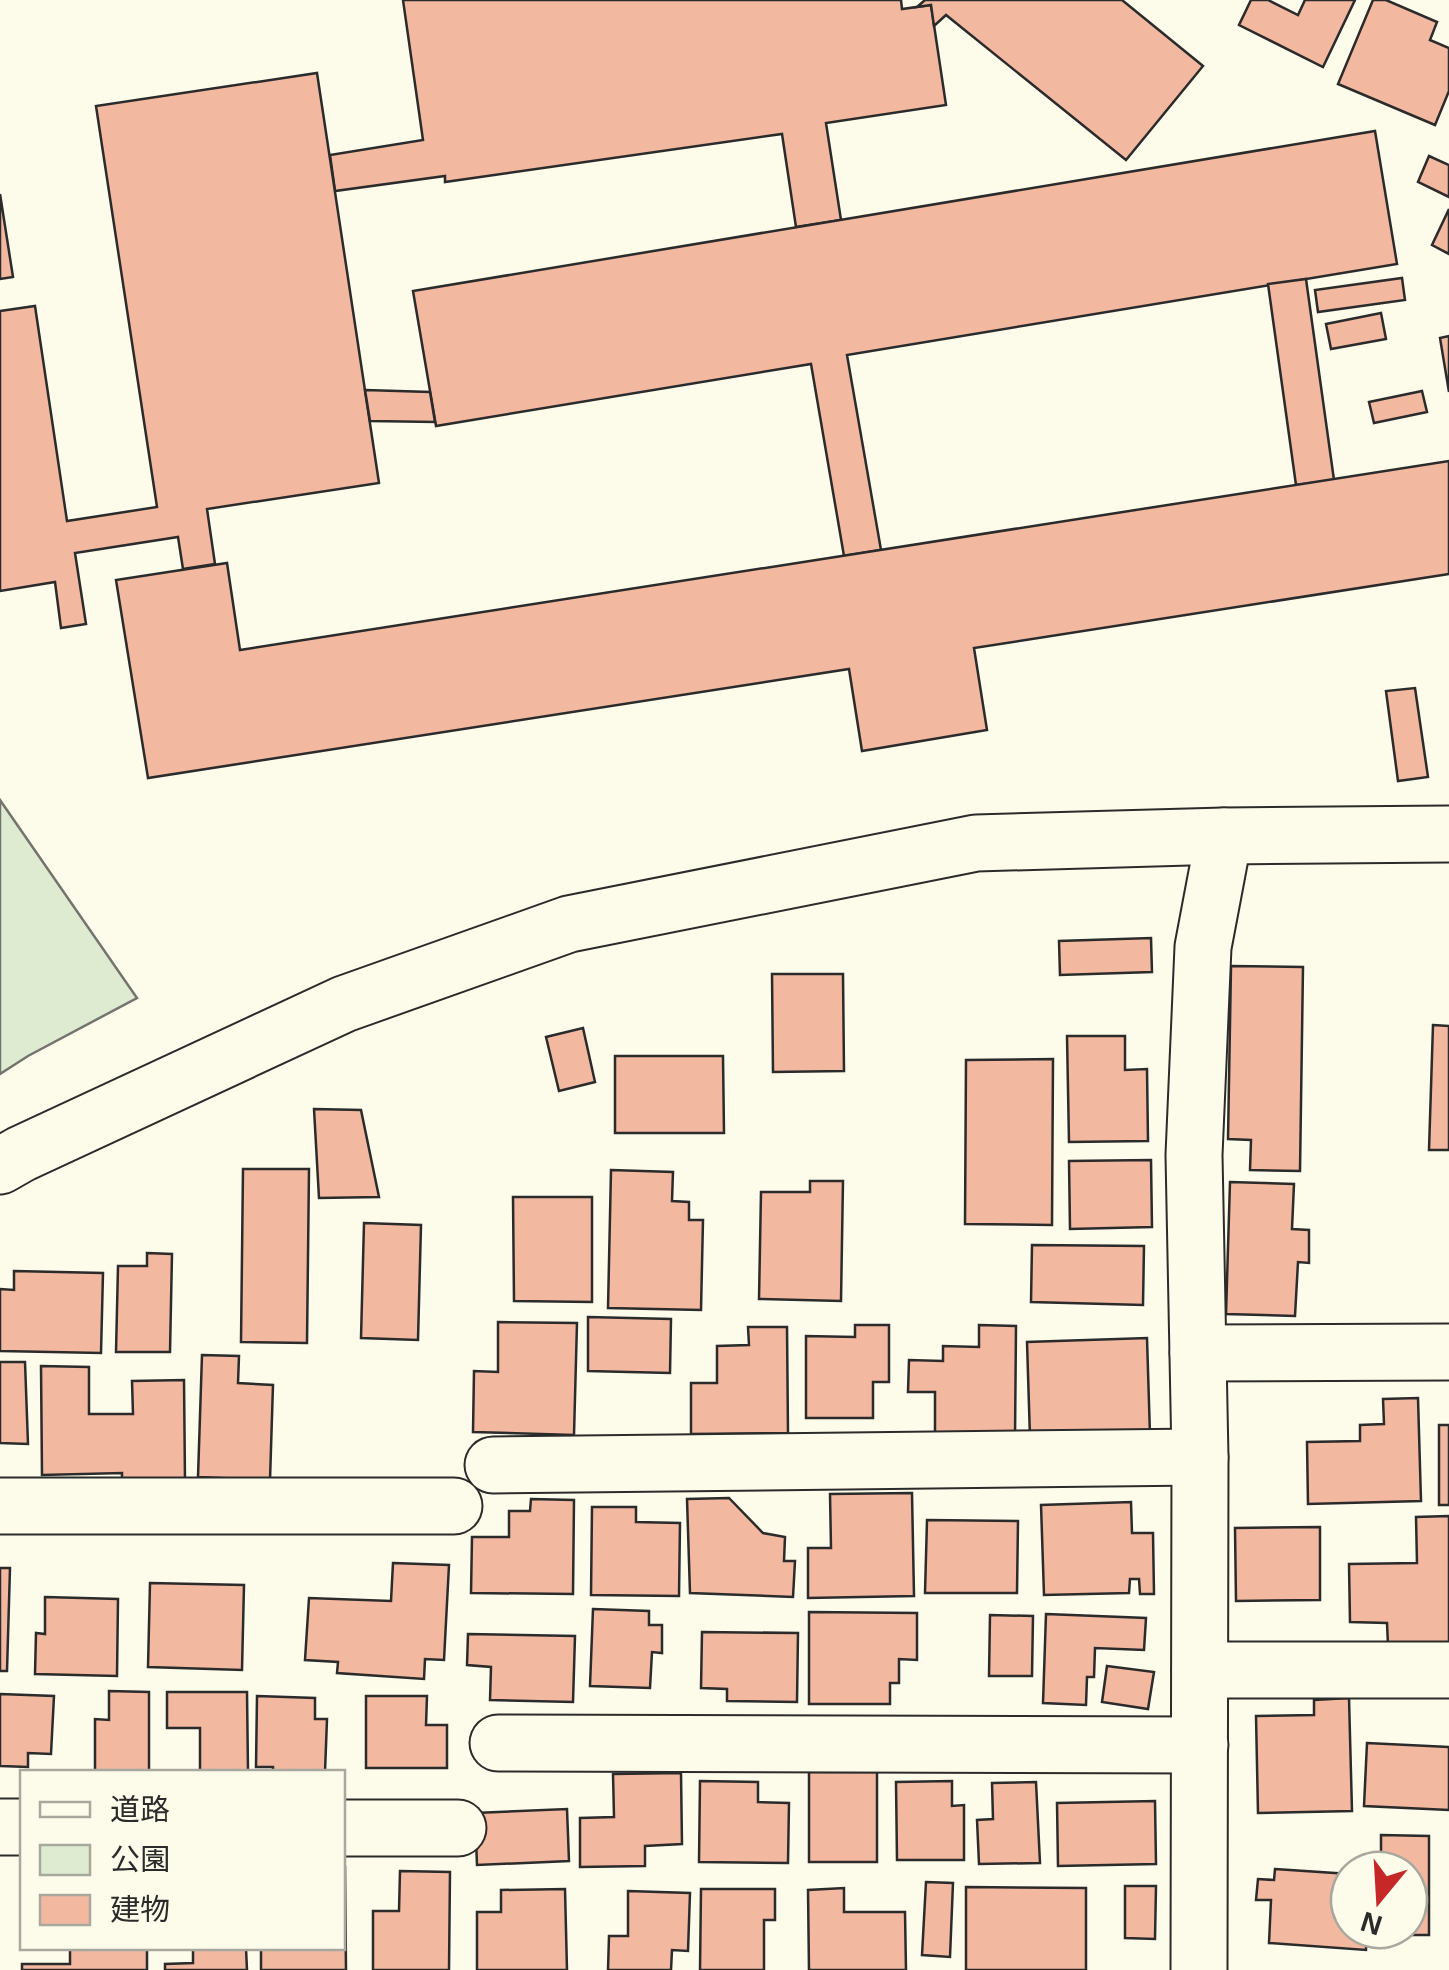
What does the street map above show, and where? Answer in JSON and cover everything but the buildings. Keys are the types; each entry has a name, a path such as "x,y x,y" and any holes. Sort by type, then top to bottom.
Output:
{"street":[{"path":"0,1166 344,1004 569,924 976,843 1449,834"},
{"path":"1199,1970 1200,1457 1194,1156 1202,948 1224,836"},
{"path":"1198,1354 1449,1352"},
{"path":"493,1465 1200,1457"},
{"path":"0,1506 454,1506"},
{"path":"1200,1670 1449,1670"},
{"path":"498,1743 1200,1745"},
{"path":"345,1828 458,1828"}],"green space":[{"path":"0,800 137,998 0,1074"}]}
